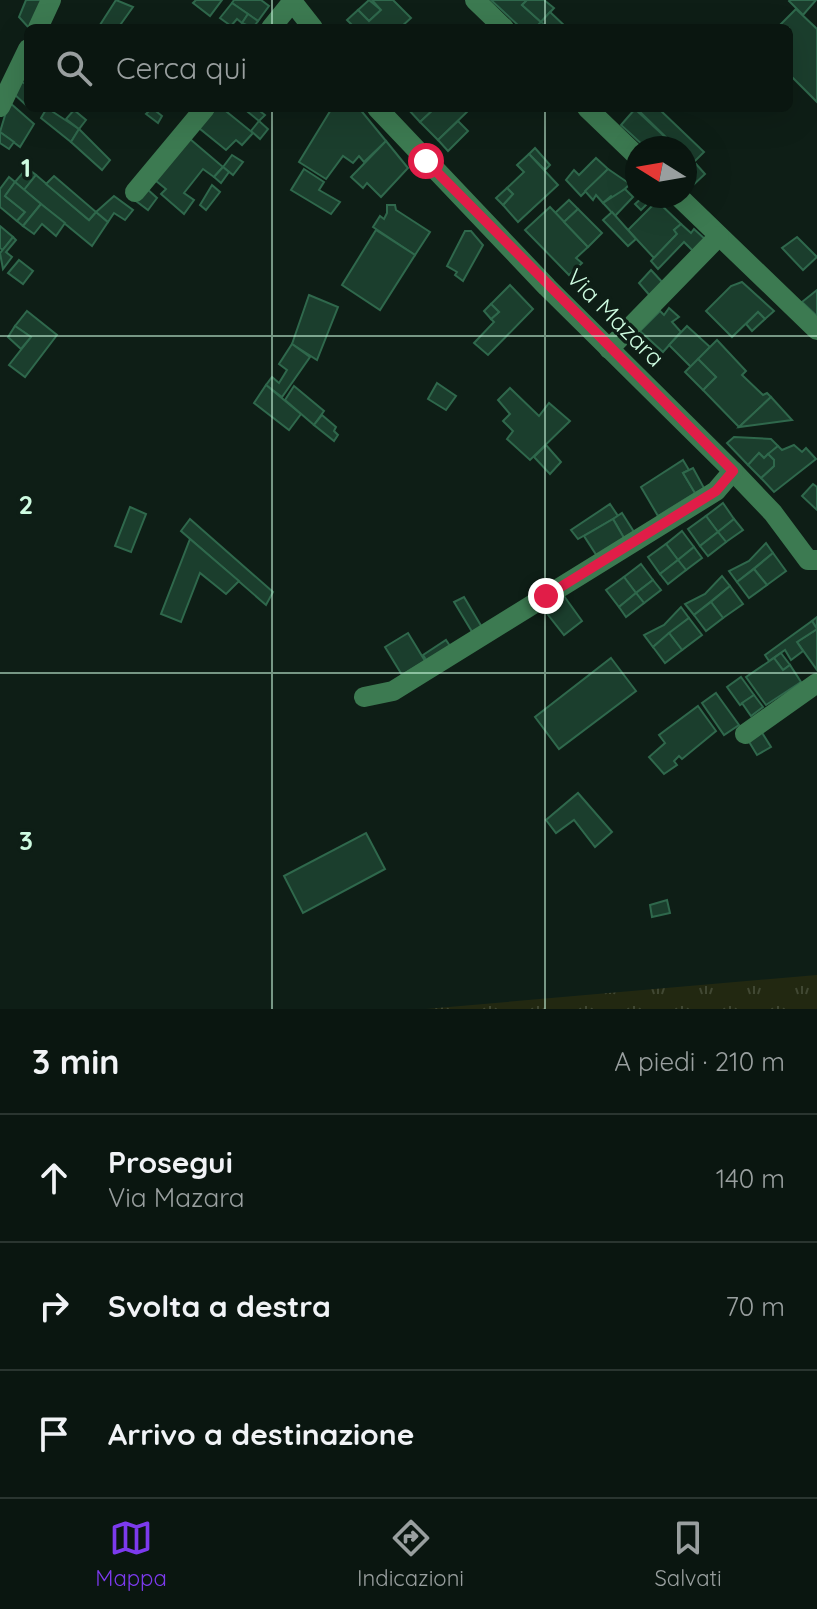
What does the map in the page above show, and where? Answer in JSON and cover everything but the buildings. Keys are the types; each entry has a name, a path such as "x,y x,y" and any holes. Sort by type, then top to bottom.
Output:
{"street":[{"path":"40,24 51,0"},
{"path":"475,0 500,24"},
{"path":"274,24 292,1 310,24"},
{"path":"3,94 24,56"},
{"path":"135,192 202,112"},
{"name":"Via Mazara","path":"381,112 609,349 733,471 773,513 814,564"},
{"path":"591,112 625,144"},
{"path":"690,208 817,330"},
{"path":"609,349 719,236"},
{"path":"364,697 393,691 716,491 733,471"},
{"path":"745,734 817,683"}],"green space":[{"path":"817,975 817,1009 426,1009"}],"route":[{"path":"426,161 547,287 733,471 716,491 546,596"}]}
